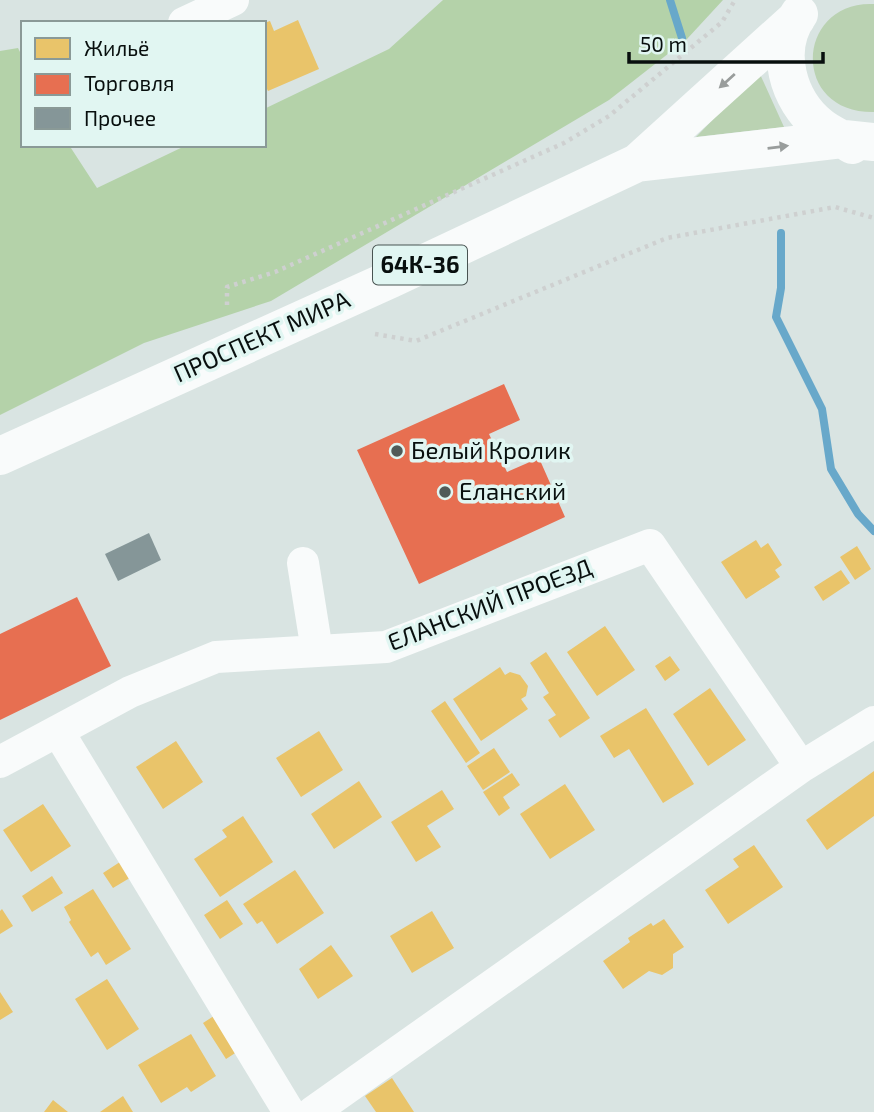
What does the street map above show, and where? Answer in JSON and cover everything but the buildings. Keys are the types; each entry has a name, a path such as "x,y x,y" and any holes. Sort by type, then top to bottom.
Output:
{"main road":[{"name":"64К-36","path":"800,6 786,54 792,90 804,112 822,128 864,147"},
{"name":"ПРОСПЕКТ МИРА","path":"0,456 391,279 637,163 800,6"},
{"name":"ПРОСПЕКТ МИРА","path":"637,163 864,147"}],"street":[{"path":"188,21 233,0"},
{"name":"ЕЛАНСКИЙ ПРОЕЗД","path":"0,762 59,733 130,692 216,657 386,647 650,545 801,766"},
{"path":"303,564 317,651"},
{"path":"313,1112 801,766 874,722"},
{"path":"59,733 289,1112"}],"path":[{"path":"227,305 227,287 275,272 564,143 598,123 722,22 735,0"},
{"path":"375,334 416,341 667,238 835,207 874,218"}],"green space":[{"path":"443,0 723,0 687,39 609,100 271,301 144,343 0,415 0,51 18,48 21,54 21,147 70,147 97,188 183,147 266,147 266,108 389,49"},
{"path":"874,4 874,112 846,107 827,95 816,77 813,57 817,37 829,19 848,8"},
{"path":"759,72 784,127 696,137"}],"waterway":[{"path":"670,0 682,38"},
{"path":"781,233 781,288 776,317 822,409 831,469 858,514 874,531"}],"place":[{"name":"Белый Кролик","path":"397,451"},
{"name":"Еланский","path":"445,492"}]}
